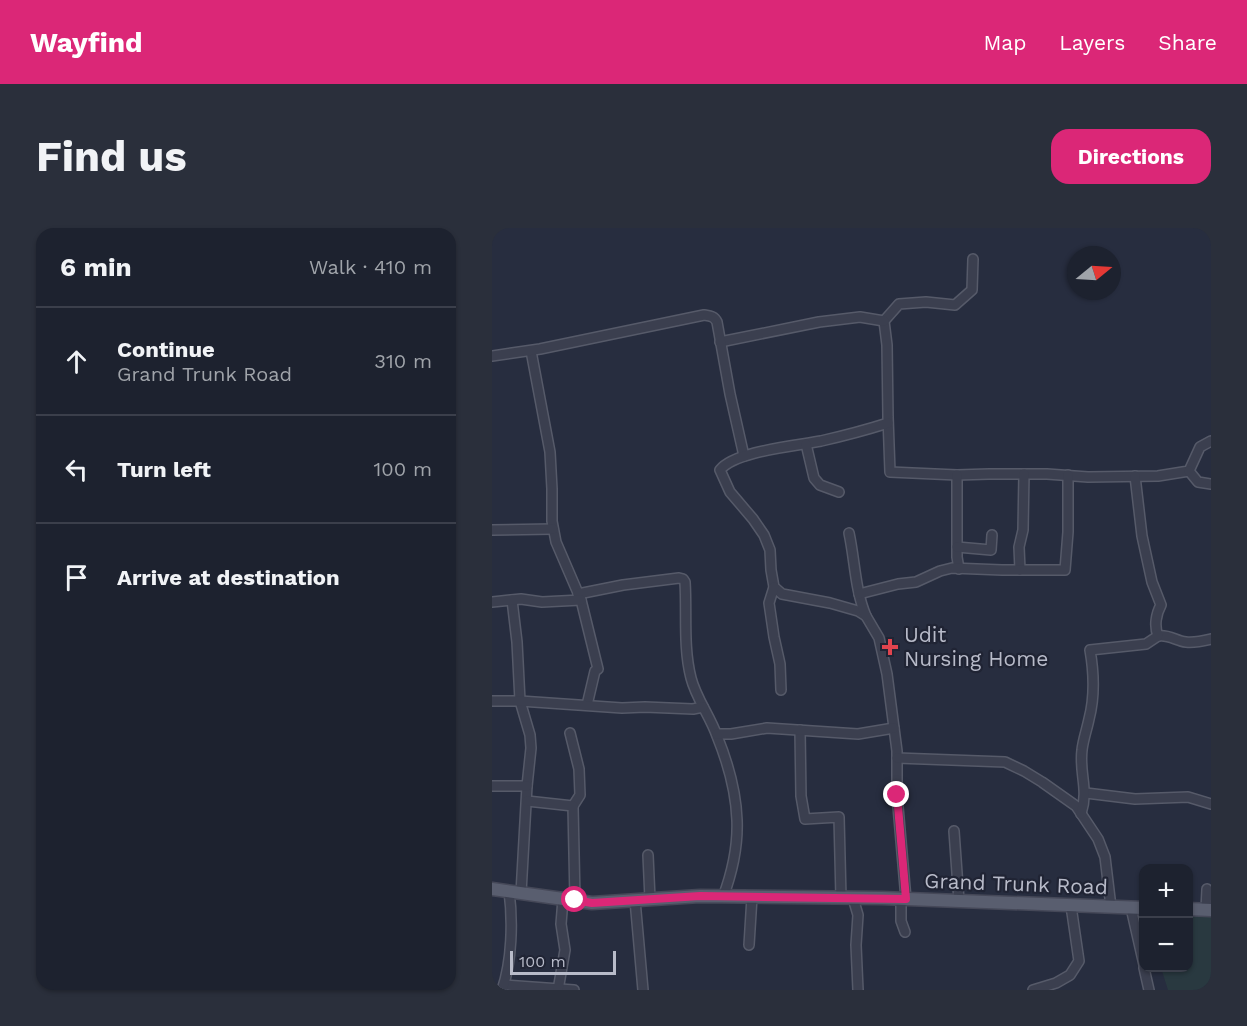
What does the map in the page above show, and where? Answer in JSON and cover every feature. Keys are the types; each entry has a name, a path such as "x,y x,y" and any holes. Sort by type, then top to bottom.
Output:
{"main road":[{"name":"Grand Trunk Road","path":"492,889 592,903 700,896 903,899 1137,908"},
{"path":"1193,909 1209,909"}],"street":[{"path":"973,259 972,290 955,305 926,302 899,304 884,321 887,345 890,472 1088,477 1158,476 1189,471"},
{"path":"492,356 531,351 704,315 710,316 717,322 744,456"},
{"path":"720,342 819,322 860,317 884,321"},
{"path":"531,351 550,452 553,529 556,542 580,597 598,669 595,671 587,705"},
{"path":"781,690 780,664 769,603 774,587 770,550 764,535 753,519 730,492 720,470 744,456 859,432 888,423"},
{"path":"1189,471 1200,447 1211,441"},
{"path":"806,444 814,478 820,485 839,492"},
{"path":"1189,471 1198,482 1211,484"},
{"path":"1020,570 1019,547 1023,523 1024,474"},
{"path":"957,475 959,568"},
{"path":"859,594 916,582 952,568 1065,570 1068,475"},
{"path":"1135,476 1142,536 1152,582 1161,605 1156,614 1158,636"},
{"path":"492,530 553,529"},
{"path":"849,533 859,594 866,616 879,638 887,674 897,758 903,899 901,921 905,932"},
{"path":"957,547 991,550 992,535"},
{"path":"492,602 521,599 542,602 580,597 623,585 683,579 685,582 686,642 691,678 717,734 731,777 737,820 734,856 723,897"},
{"path":"774,587 782,594 830,603 858,611 866,616"},
{"path":"512,600 520,701 530,735 531,748 527,801 503,987 574,990"},
{"path":"1081,814 1086,793 1082,770 1082,749 1093,692 1094,670 1090,650 1146,644 1158,636 1165,635 1184,642 1211,639"},
{"path":"492,701 622,708 693,709 703,707"},
{"path":"717,734 767,728 858,734 894,728"},
{"path":"800,730 801,796 805,819 839,818 847,898 858,915 856,945 858,990"},
{"path":"558,989 565,950 561,924 569,899 573,806 580,795 579,769 570,733"},
{"path":"897,758 1005,762 1042,782 1076,806 1098,839 1105,857 1111,907"},
{"path":"492,786 527,786"},
{"path":"1086,793 1135,799 1188,796 1211,804"},
{"path":"527,801 573,806"},
{"path":"954,831 958,901"},
{"path":"648,855 650,899"},
{"path":"1207,889 1209,909"},
{"path":"748,945 752,897"},
{"path":"635,900 643,990"},
{"path":"1033,990 1056,987 1070,975 1079,961 1071,906"},
{"path":"1137,908 1139,925"},
{"path":"1145,972 1149,990"}],"shaded area":[{"path":"1193,914 1211,914 1211,990 1168,990 1162,972 1193,972"}],"place":[{"name":"Udit Nursing Home","path":"890,647"}],"route":[{"path":"575,900 592,903 700,896 906,899 897,795"}]}
